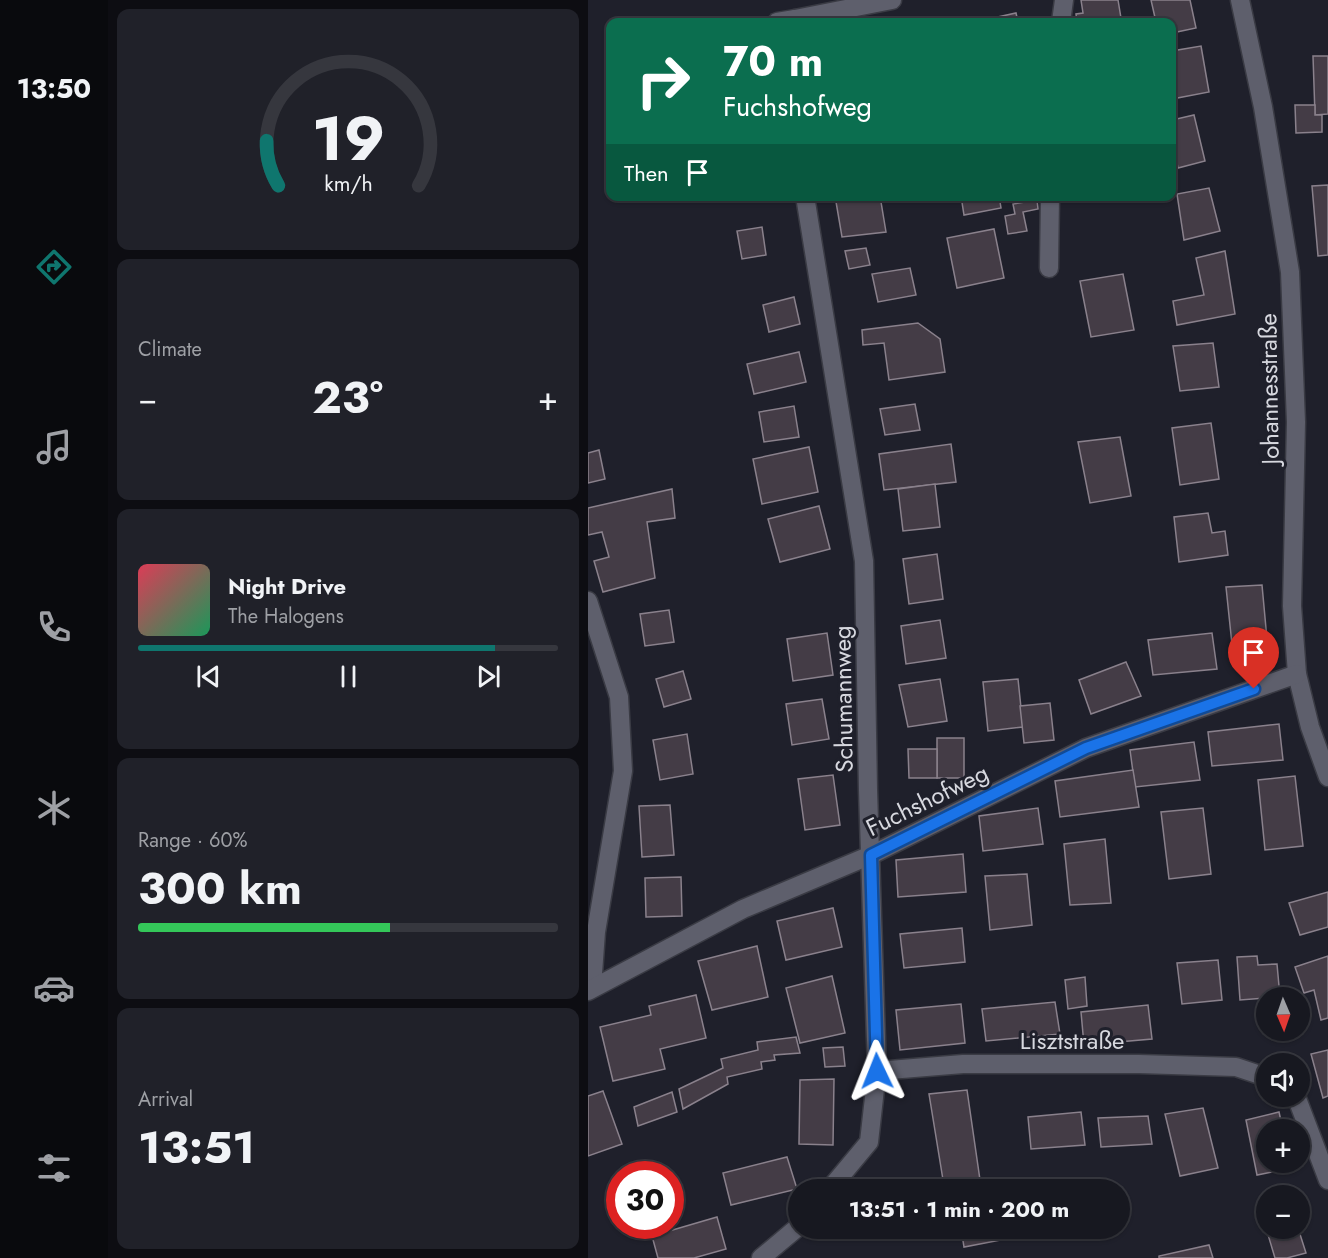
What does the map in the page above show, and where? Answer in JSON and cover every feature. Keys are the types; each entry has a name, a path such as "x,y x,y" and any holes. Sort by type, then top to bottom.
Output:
{"street":[{"path":"804,18 892,0"},
{"path":"1062,18 1064,0"},
{"name":"Johannesstraße","path":"1240,0 1263,107 1290,272 1296,422 1292,606 1296,674 1310,727 1328,777"},
{"name":"Schumannweg","path":"806,201 864,561 877,1071 869,1142 838,1179"},
{"path":"1049,268 1050,201"},
{"path":"588,601 619,697 623,771 596,932 590,989"},
{"name":"Fuchshofweg","path":"590,989 743,909 871,855 1086,748 1296,674"},
{"name":"Lisztstraße","path":"877,1071 963,1064 1139,1064 1236,1067 1256,1074"},
{"path":"1300,1107 1328,1180"},
{"path":"761,1258 788,1235"}],"building":[{"path":"1081,0 1118,0 1121,18 1076,18 1076,14 1083,13"},
{"path":"1151,0 1190,0 1196,28 1176,32 1176,18 1155,18"},
{"path":"1016,13 1017,18 993,18"},
{"path":"1201,46 1209,92 1176,98 1176,50"},
{"path":"1313,56 1328,56 1328,114 1315,115"},
{"path":"1295,105 1315,105 1315,115 1322,115 1322,132 1296,133"},
{"path":"1194,115 1205,161 1178,168 1176,119"},
{"path":"1328,185 1328,255 1318,256 1312,186"},
{"path":"1209,188 1220,231 1184,240 1177,194"},
{"path":"836,201 881,201 886,232 842,237"},
{"path":"962,201 1000,201 1001,208 964,215"},
{"path":"1037,201 1038,209 1023,212 1027,231 1008,234 1005,216 1015,214 1013,204"},
{"path":"762,227 766,255 742,259 737,231"},
{"path":"994,229 1004,278 957,288 947,238"},
{"path":"866,248 870,265 849,269 845,251"},
{"path":"1225,251 1235,314 1177,325 1173,301 1204,295 1196,258"},
{"path":"910,268 916,295 878,302 872,274"},
{"path":"1123,274 1134,330 1091,337 1080,281"},
{"path":"794,297 800,324 769,332 763,305"},
{"path":"918,323 940,339 945,372 889,380 884,343 863,345 862,330"},
{"path":"1213,343 1219,387 1180,391 1173,346"},
{"path":"799,352 806,382 754,394 747,364"},
{"path":"915,404 920,430 885,435 880,409"},
{"path":"794,406 799,437 764,442 759,412"},
{"path":"1211,423 1219,479 1180,485 1172,428"},
{"path":"1120,437 1131,496 1090,503 1078,442"},
{"path":"951,444 956,482 884,490 879,454"},
{"path":"809,447 818,492 762,504 753,459"},
{"path":"599,450 605,479 588,483 588,453"},
{"path":"935,484 940,527 903,531 898,489"},
{"path":"672,489 675,518 647,522 655,578 603,592 594,561 609,557 602,532 588,535 588,508"},
{"path":"819,506 830,549 780,562 768,519"},
{"path":"1208,513 1212,533 1225,531 1228,555 1179,562 1174,517"},
{"path":"937,554 943,599 909,604 903,559"},
{"path":"1262,585 1268,650 1233,654 1226,587"},
{"path":"669,610 674,642 645,646 640,614"},
{"path":"940,620 946,658 906,664 901,626"},
{"path":"827,633 833,675 793,681 787,639"},
{"path":"1212,633 1217,669 1153,675 1148,640"},
{"path":"1126,662 1141,696 1091,714 1079,680"},
{"path":"683,671 691,699 664,707 656,679"},
{"path":"940,679 947,721 908,727 899,685"},
{"path":"1018,679 1023,727 988,731 983,682"},
{"path":"822,699 829,739 792,745 786,704"},
{"path":"1050,703 1054,740 1024,743 1020,706"},
{"path":"1279,724 1283,760 1212,766 1208,732"},
{"path":"687,734 693,774 660,780 653,740"},
{"path":"937,738 964,738 964,778 937,778"},
{"path":"1194,742 1200,780 1135,787 1130,750"},
{"path":"908,749 937,749 937,778 909,778"},
{"path":"1133,770 1139,807 1060,817 1055,781"},
{"path":"833,775 840,825 805,830 798,779"},
{"path":"1295,776 1303,846 1265,850 1258,780"},
{"path":"670,805 674,855 642,857 639,806"},
{"path":"1038,808 1043,844 983,851 979,816"},
{"path":"1203,808 1211,874 1169,879 1161,812"},
{"path":"1105,839 1111,903 1070,905 1064,844"},
{"path":"963,854 966,892 898,897 896,860"},
{"path":"1027,874 1032,925 990,930 985,876"},
{"path":"681,877 682,916 646,917 645,878"},
{"path":"1328,892 1328,927 1300,935 1289,903"},
{"path":"833,908 842,947 786,960 777,921"},
{"path":"962,928 965,962 904,968 900,934"},
{"path":"757,946 768,997 712,1010 698,961"},
{"path":"1257,956 1258,965 1277,964 1279,987 1256,987 1256,999 1240,1000 1237,957"},
{"path":"1328,956 1328,1018 1321,1020 1314,990 1310,991 1310,987 1302,987 1295,967"},
{"path":"1218,960 1222,1000 1182,1004 1177,963"},
{"path":"832,976 845,1033 800,1043 786,988"},
{"path":"1085,977 1087,1006 1068,1009 1065,980"},
{"path":"696,995 706,1038 660,1049 665,1069 613,1081 600,1027 651,1015 649,1006"},
{"path":"1055,1002 1060,1034 986,1041 982,1009"},
{"path":"961,1004 965,1043 900,1050 896,1010"},
{"path":"1148,1005 1152,1039 1084,1045 1081,1012"},
{"path":"796,1037 800,1053 774,1055 775,1060 761,1062 762,1069 727,1077 728,1084 683,1109 679,1089 723,1068 721,1059 758,1050 757,1042"},
{"path":"843,1047 845,1066 825,1067 823,1048"},
{"path":"1328,1050 1328,1096 1323,1098 1311,1054"},
{"path":"834,1079 833,1145 799,1144 800,1080"},
{"path":"967,1090 980,1179 943,1179 929,1094"},
{"path":"603,1091 622,1144 588,1156 588,1096"},
{"path":"672,1092 677,1112 638,1126 634,1107"},
{"path":"1203,1108 1218,1168 1180,1176 1165,1114"},
{"path":"1081,1112 1085,1145 1031,1149 1028,1117"},
{"path":"1279,1112 1281,1119 1256,1119 1256,1170 1246,1120"},
{"path":"1148,1116 1152,1144 1101,1147 1098,1118"},
{"path":"787,1157 794,1179 788,1179 788,1191 731,1205 723,1173"},
{"path":"717,1217 726,1249 694,1258 658,1258 653,1239 684,1239 684,1227"},
{"path":"963,1239 1001,1239 1001,1240 964,1247"},
{"path":"1269,1239 1302,1239 1306,1253 1287,1258 1275,1258"},
{"path":"1209,1245 1213,1258 1159,1258 1159,1256"}],"route":[{"path":"877,1071 871,855 1086,748 1254,689"}]}
